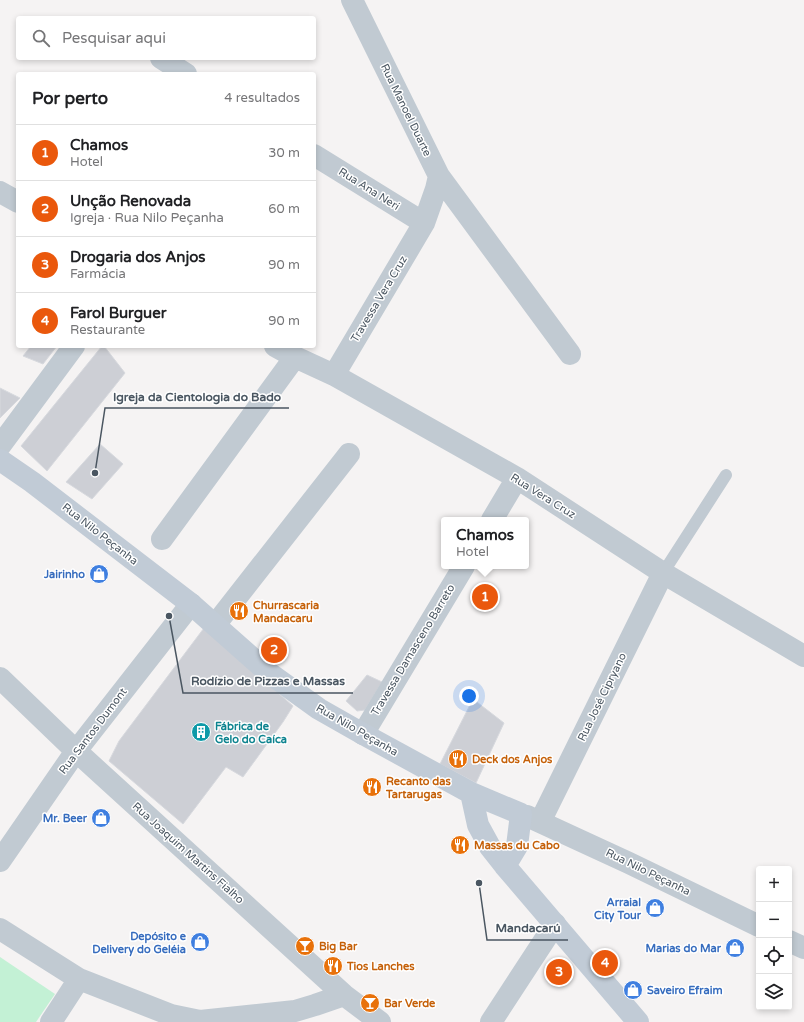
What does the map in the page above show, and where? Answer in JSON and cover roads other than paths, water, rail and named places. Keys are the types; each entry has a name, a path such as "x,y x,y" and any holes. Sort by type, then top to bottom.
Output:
{"main road":[{"name":"Rua Nilo Peçanha","path":"0,460 32,482 191,604 269,673 319,709 471,793 531,818"},
{"path":"471,793 478,826 490,847 638,1022"},
{"path":"505,866 531,818"}],"street":[{"name":"Rua Manoel Duarte","path":"352,0 439,176 570,354"},
{"path":"164,60 183,72"},
{"name":"Rua Ana Neri","path":"316,155 424,223"},
{"path":"424,223 439,176"},
{"path":"0,192 16,201"},
{"name":"Travessa Vera Cruz","path":"334,375 424,223"},
{"path":"0,446 73,348"},
{"name":"Rua Vera Cruz","path":"279,348 334,375 517,478 663,572 804,656"},
{"path":"162,539 295,357"},
{"path":"215,624 349,454"},
{"path":"494,517 517,478"},
{"name":"Travessa Damasceno Barreto","path":"363,734 462,569"},
{"name":"Rua José Cipryano","path":"531,818 663,572"},
{"name":"Rua Santos Dumont","path":"0,861 76,751 191,604"},
{"name":"Rua Joaquim Martins Fialho","path":"0,678 76,751 344,995 380,1022"},
{"name":"Rua Nilo Peçanha","path":"531,818 629,863 756,925"},
{"path":"491,1022 554,924"},
{"path":"0,929 79,979 170,1015 200,1022 295,1011 344,995"},
{"path":"792,942 804,948"},
{"path":"51,1022 79,979"}],"lane":[{"path":"663,572 726,475"}],"place":[{"name":"Igreja da Cientologia do Bado","path":"95,473"},
{"name":"Jairinho","path":"99,574"},
{"name":"Chamos","path":"485,597"},
{"name":"Churrascaria Mandacaru","path":"239,611"},
{"name":"Rodízio de Pizzas e Massas","path":"169,616"},
{"name":"Unção Renovada","path":"274,650"},
{"name":"Fábrica de Gelo do Caíca","path":"201,732"},
{"name":"Deck dos Anjos","path":"458,759"},
{"name":"Recanto das Tartarugas","path":"372,787"},
{"name":"Mr. Beer","path":"101,818"},
{"name":"Massas du Cabo","path":"460,845"},
{"name":"Mandacarú","path":"479,883"},
{"name":"Arraial City Tour","path":"655,908"},
{"name":"Depósito e Delivery do Geléia","path":"200,942"},
{"name":"Big Bar","path":"305,946"},
{"name":"Marias do Mar","path":"735,948"},
{"name":"Farol Burguer","path":"605,963"},
{"name":"Tios Lanches","path":"333,966"},
{"name":"Drogaria dos Anjos","path":"559,972"},
{"name":"Saveiro Efraim","path":"633,990"},
{"name":"Bar Verde","path":"370,1003"}]}
